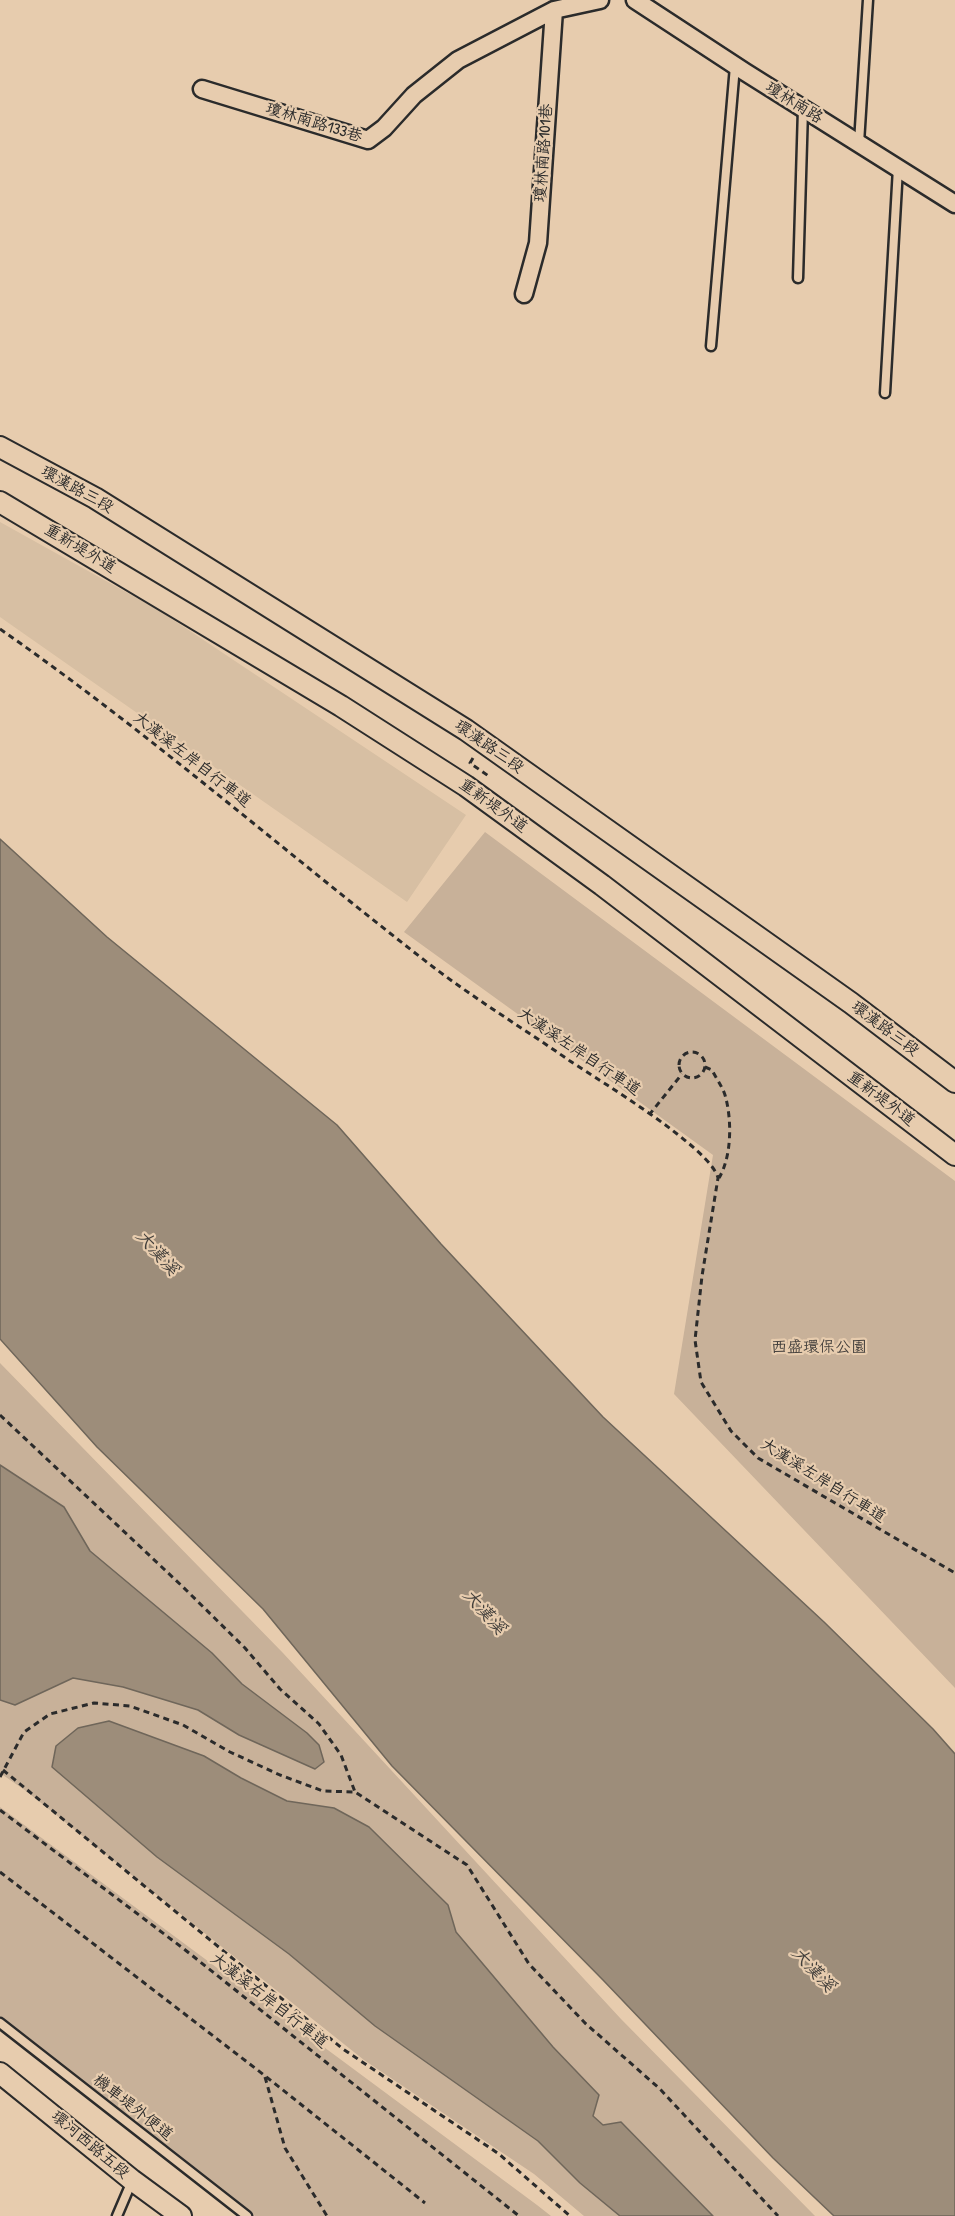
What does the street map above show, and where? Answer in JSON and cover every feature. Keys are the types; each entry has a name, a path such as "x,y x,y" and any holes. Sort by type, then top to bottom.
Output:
{"street":[{"name":"瓊林南路133巷","path":"202,89 368,140 384,128 414,95 458,60 554,10 600,0"},
{"name":"瓊林南路","path":"635,0 735,66 955,204"},
{"name":"瓊林南路101巷","path":"524,294 538,243 554,10"},
{"name":"環漢路三段","path":"0,447 94,498 466,730 851,1003 955,1082"},
{"name":"重新堤外道","path":"0,502 322,694 466,786 603,885 955,1155"},
{"name":"環河西路五段","path":"0,2073 132,2180 182,2216"}],"lane":[{"path":"859,143 868,0"},
{"path":"711,346 735,66"},
{"path":"798,278 803,109"},
{"path":"885,393 898,168"},
{"name":"機車堤外便道","path":"0,2023 247,2216"},
{"path":"117,2216 132,2180"}],"path":[{"name":"大漢溪左岸自行車道","path":"0,629 212,789 430,964 649,1115 704,1156 717,1171 718,1178 702,1276 695,1340 701,1382 731,1431 758,1458 955,1573"},
{"path":"472,760 470,763 490,777"},
{"path":"649,1115 682,1074 680,1059 689,1053 700,1056 705,1067 712,1070 725,1094 729,1142 725,1169 718,1178"},
{"path":"682,1074 687,1077 698,1076 705,1067"},
{"path":"0,1415 182,1586 245,1648 280,1689 319,1724 341,1755 355,1792"},
{"path":"0,1777 24,1732 50,1714 94,1703 141,1710 183,1725 230,1752 280,1775 323,1791 355,1792 467,1865 529,1964 585,2023 660,2089 778,2216"},
{"path":"3,1770 343,2049 499,2154 570,2216"},
{"name":"大漢溪右岸自行車道","path":"0,1810 184,1948 519,2216"},
{"path":"0,1872 264,2075 425,2203"},
{"path":"264,2075 285,2148 327,2216"}],"shaded area":[{"path":"0,522 160,611 466,815 407,902 0,617"}],"green space":[{"name":"西盛環保公園","path":"485,832 955,1181 955,1688 674,1394 713,1155 404,932"},
{"path":"0,1363 283,1653 621,2019 815,2216 584,2216 534,2174 364,2060 26,1791 0,1773"},
{"path":"0,1807 551,2216 255,2216 0,2021"}],"water":[{"name":"大漢溪","path":"0,839 107,937 337,1125 441,1244 603,1417 824,1622 933,1729 955,1754 955,2216 834,2216 773,2158 603,1980 392,1766 263,1609 97,1447 0,1339"},
{"path":"0,1465 64,1507 90,1551 212,1653 242,1684 307,1733 319,1745 324,1762 315,1769 239,1735 198,1710 123,1687 73,1678 15,1705 0,1700"},
{"path":"109,1721 204,1756 287,1801 334,1808 369,1827 448,1905 456,1932 553,2047 599,2095 593,2116 603,2125 621,2122 713,2216 620,2216 580,2183 538,2141 375,2026 289,1954 157,1857 52,1767 56,1746 78,1728"}]}
